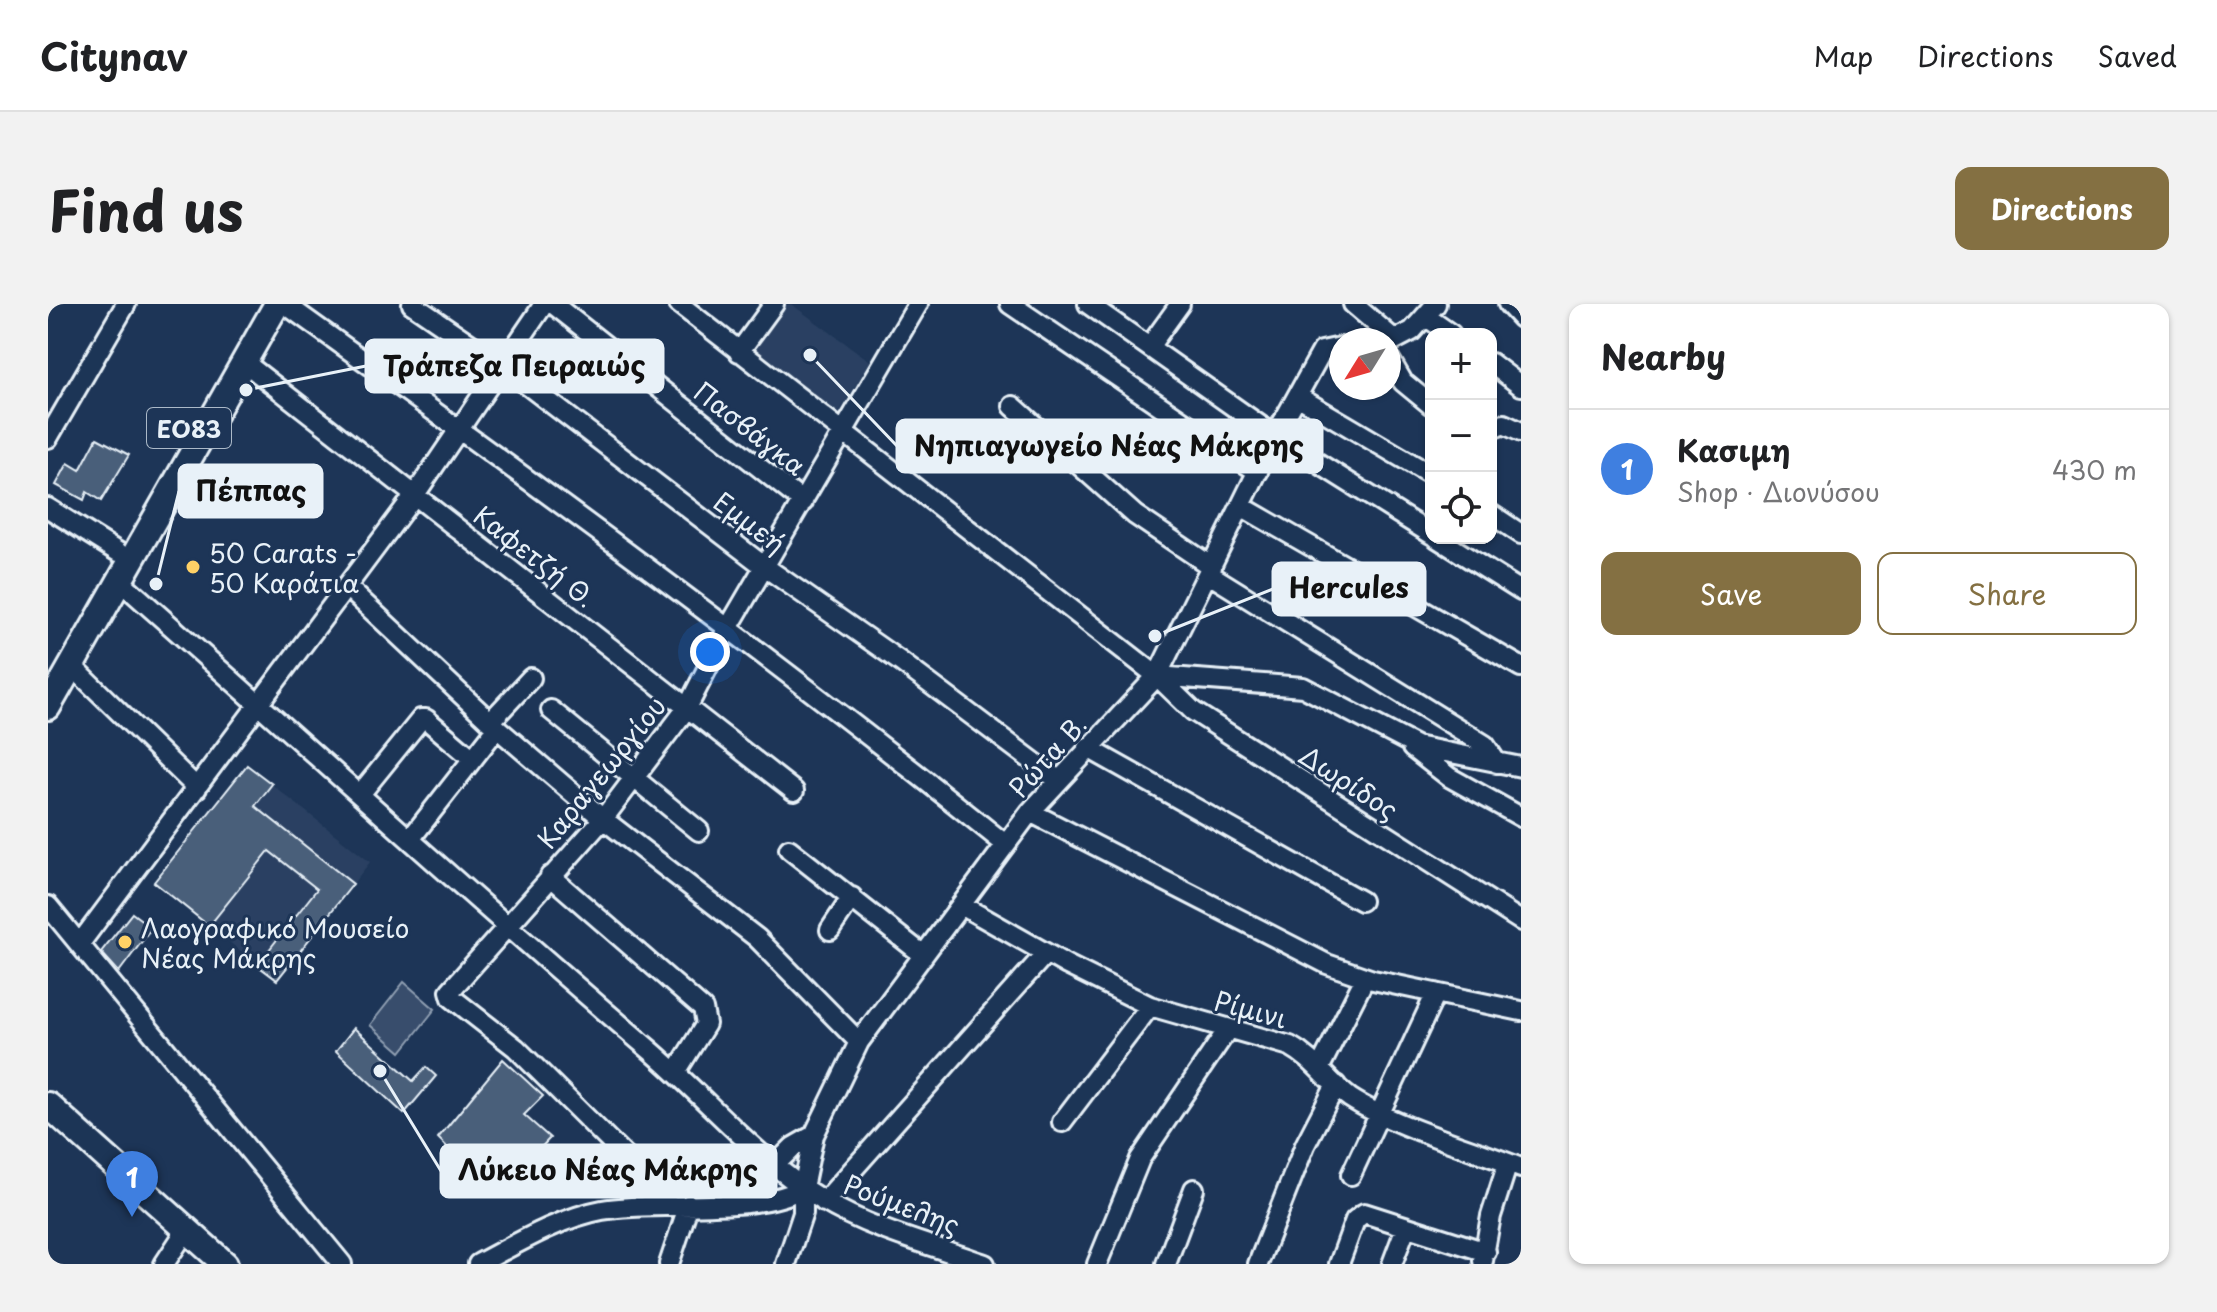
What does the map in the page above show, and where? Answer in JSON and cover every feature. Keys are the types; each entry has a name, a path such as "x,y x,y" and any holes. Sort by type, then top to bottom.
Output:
{"main road":[{"name":"ΕΟ83","path":"48,707 60,669 118,552 259,304"},
{"name":"ΕΟ83","path":"60,669 119,580 277,304"},
{"path":"48,1105 225,1264"}],"street":[{"path":"48,438 126,304"},
{"path":"285,304 458,428 868,733 1005,844"},
{"name":"Εμμεή","path":"412,304 501,365 765,567 901,662 1058,780"},
{"path":"81,942 260,707 414,496 544,304"},
{"name":"Πασβάγκα","path":"553,304 803,502"},
{"name":"Δωρίδος","path":"679,304 1157,676 1193,711 1521,921"},
{"path":"739,352 774,304"},
{"name":"Καραγεωργίου","path":"653,1206 649,1180 516,1048 452,998 452,986 603,819 687,708 727,630 918,304"},
{"path":"1010,304 1258,472"},
{"path":"1088,304 1275,436 1425,530"},
{"path":"1149,347 1180,304"},
{"path":"1353,304 1374,328"},
{"path":"1508,304 1521,318"},
{"path":"1401,338 1431,310 1446,328"},
{"name":"Ρώτα Β.","path":"786,1264 803,1213 803,1188 814,1135 859,1042 1030,812 1157,676 1275,436 1322,351 1329,350"},
{"name":"Καφετζή Θ.","path":"244,362 794,791"},
{"path":"1497,368 1521,386"},
{"path":"1401,376 1403,382 1427,400"},
{"path":"1297,396 1426,472"},
{"path":"1013,406 1135,515 1210,570 1485,745 1497,763"},
{"path":"1497,426 1504,424 1521,432"},
{"path":"1241,506 1521,667"},
{"path":"48,508 118,552"},
{"path":"1497,518 1521,534"},
{"path":"1447,544 1521,591"},
{"name":"Ρούμελης","path":"119,580 361,793 505,927 676,1072 803,1188 824,1202 974,1262"},
{"path":"347,587 494,724 603,819 757,938 859,1042"},
{"path":"60,669 197,788"},
{"path":"1157,676 1303,687 1405,742 1449,777 1521,817"},
{"path":"411,838 531,678"},
{"path":"551,710 699,831"},
{"path":"361,793 421,719 426,719 473,759"},
{"path":"1405,742 1521,767"},
{"path":"1088,748 1361,901"},
{"path":"1030,812 1327,964 1365,978 1521,1011"},
{"path":"789,849 922,954"},
{"path":"550,876 703,1009 706,1024 676,1072"},
{"path":"830,930 852,897"},
{"name":"Ρίμινι","path":"961,905 1150,1006 1290,1046 1308,1056 1336,1085 1379,1113 1515,1166"},
{"path":"48,906 81,942 254,1161 342,1264"},
{"path":"824,1202 1046,953"},
{"path":"1319,1069 1365,978"},
{"path":"1351,1175 1436,993"},
{"path":"1062,1122 1150,1006"},
{"path":"1097,1264 1140,1159 1228,1029"},
{"path":"1258,1264 1305,1145 1336,1085"},
{"path":"775,1165 793,1147 814,1135"},
{"path":"1339,1264 1359,1215 1364,1213 1484,1258 1491,1216 1515,1166"},
{"path":"478,1264 588,1214 653,1206 775,1200 803,1188"},
{"path":"1166,1264 1194,1189"},
{"path":"669,1264 689,1204"},
{"path":"1392,1264 1406,1227"},
{"path":"164,1264 187,1229"}],"shaded area":[{"path":"783,304 791,304 870,361 838,414 751,349"},
{"path":"247,765 370,862 277,980 154,882"},
{"path":"404,982 435,1009 401,1052 370,1025"}],"building":[{"path":"97,438 129,455 101,501 87,492 84,500 56,485 68,463 80,470"},
{"path":"247,765 272,784 255,806 353,884 277,980 257,965 317,889 269,851 209,926 154,882"},
{"name":"Λαογραφικό Μουσείο Νέας Μάκρης","path":"132,913 152,928 119,972 101,952"},
{"path":"354,1028 413,1081 426,1067 436,1076 404,1114 336,1051"},
{"path":"503,1059 543,1096 524,1115 550,1138 516,1174 502,1161 482,1182 438,1138"}],"place":[{"name":"Νηπιαγωγείο Νέας Μάκρης","path":"810,355"},
{"name":"Τράπεζα Πειραιώς","path":"246,390"},
{"name":"50 Carats - 50 Καράτια","path":"193,567"},
{"name":"Πέππας","path":"156,584"},
{"name":"Hercules","path":"1155,636"},
{"name":"Λαογραφικό Μουσείο Νέας Μάκρης","path":"125,942"},
{"name":"Λύκειο Νέας Μάκρης","path":"380,1071"},
{"name":"Κασιμη","path":"132,1217"}]}
